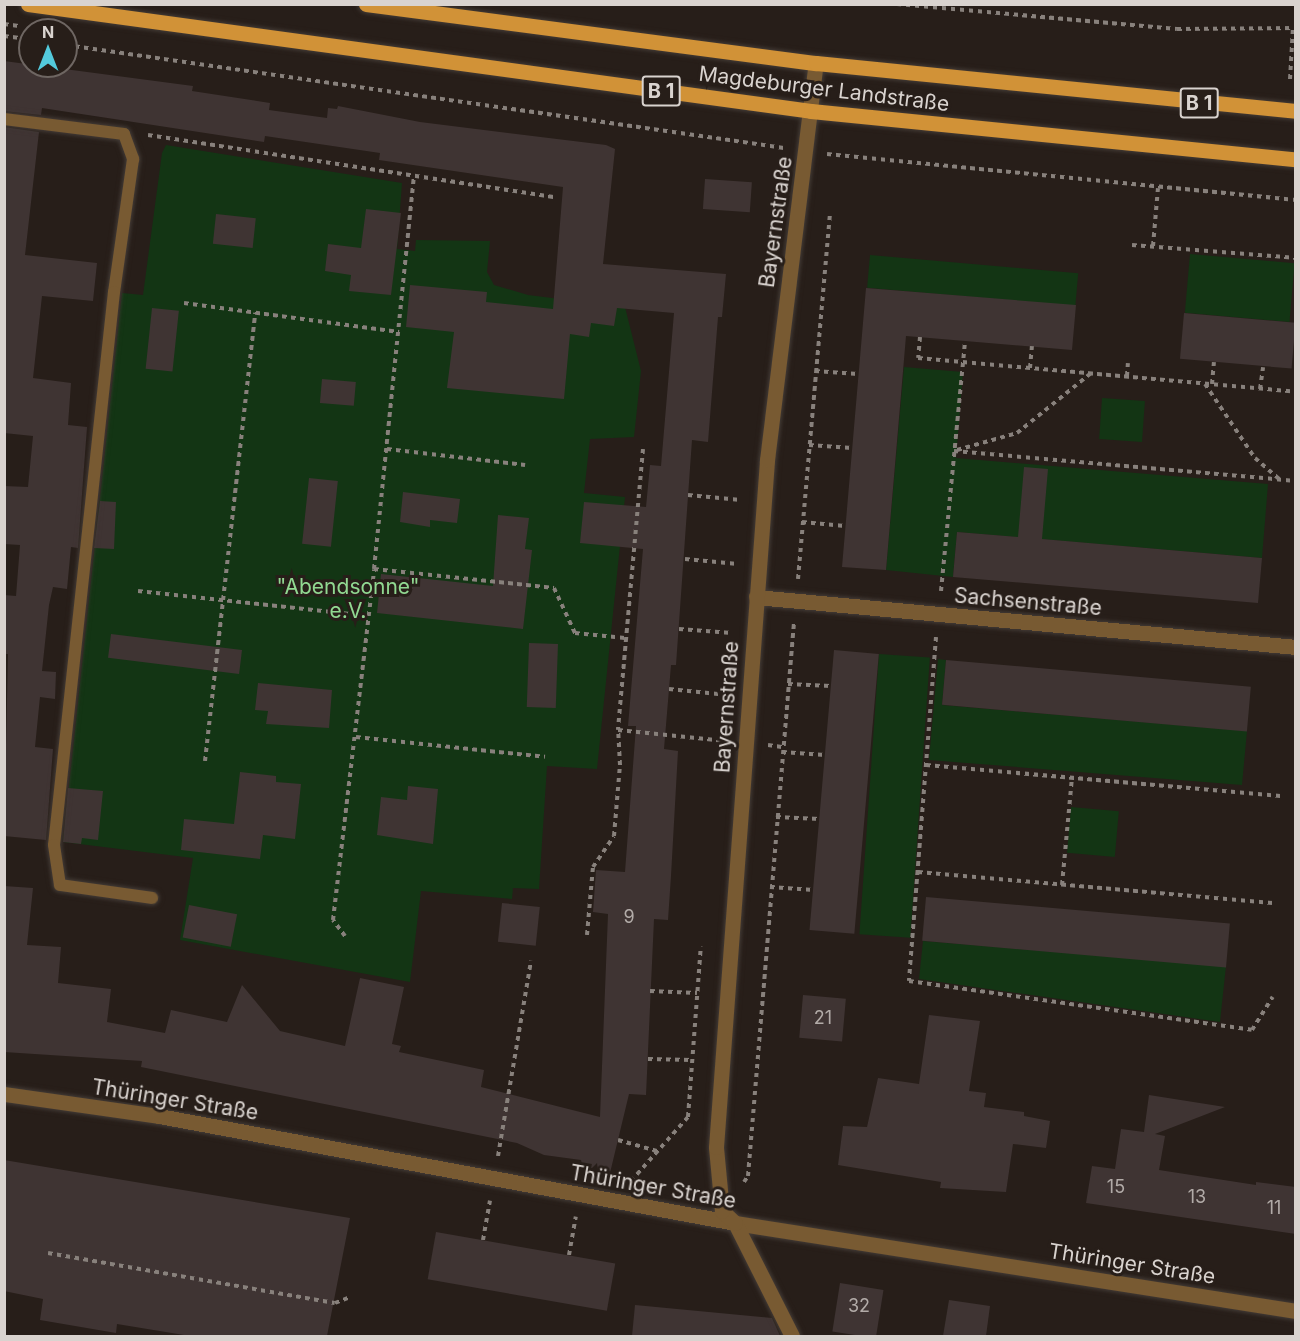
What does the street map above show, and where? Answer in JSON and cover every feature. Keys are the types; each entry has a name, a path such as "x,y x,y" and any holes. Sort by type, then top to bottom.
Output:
{"main road":[{"name":"Magdeburger Landstraße","path":"28,4 812,111 1296,159"},
{"name":"Magdeburger Landstraße","path":"366,4 816,63 1296,111"}],"street":[{"name":"Bayernstraße","path":"722,1211 716,1147 756,597 764,503 816,63"},
{"name":"Sachsenstraße","path":"756,597 1296,647"},
{"name":"Thüringer Straße","path":"4,1094 159,1116 735,1223 1296,1311"},
{"path":"722,1211 735,1223 792,1336"}],"lane":[{"path":"4,119 124,134 133,159 114,292 54,845 60,885 152,898"}],"path":[{"path":"897,4 1177,29 1294,28 1290,79"},
{"path":"78,47 807,152 1296,200"},
{"path":"124,134 155,135 414,178 553,197"},
{"path":"345,936 333,920 356,737 414,178"},
{"path":"1153,246 1158,188"},
{"path":"722,1211 748,1176 770,887 830,214"},
{"path":"1132,244 1296,258"},
{"path":"184,303 399,332"},
{"path":"205,760 255,313"},
{"path":"920,337 918,358 1296,392"},
{"path":"965,341 938,615 909,981 1251,1030 1273,997"},
{"path":"1030,368 1032,346"},
{"path":"1212,384 1214,362"},
{"path":"1127,376 1128,363"},
{"path":"1260,389 1263,367"},
{"path":"815,371 858,374"},
{"path":"954,451 1017,433 1092,373"},
{"path":"1204,383 1255,458 1280,479"},
{"path":"809,445 852,448"},
{"path":"387,449 525,465"},
{"path":"587,935 593,867 614,836 618,730 643,449"},
{"path":"954,451 1296,481"},
{"path":"688,495 764,503"},
{"path":"802,522 845,526"},
{"path":"685,560 759,566"},
{"path":"374,569 554,588 575,633 625,638"},
{"path":"138,591 369,616"},
{"path":"679,628 753,635"},
{"path":"788,684 831,686"},
{"path":"669,689 748,697"},
{"path":"618,730 782,747"},
{"path":"356,737 545,758"},
{"path":"782,752 825,755"},
{"path":"926,765 1283,796"},
{"path":"1062,885 1072,777"},
{"path":"777,817 820,819"},
{"path":"918,872 1274,903"},
{"path":"770,887 814,890"},
{"path":"613,1202 688,1117 701,946"},
{"path":"483,1240 531,961"},
{"path":"650,991 697,993"},
{"path":"648,1059 692,1060"},
{"path":"618,1140 657,1151"},
{"path":"569,1255 580,1196"},
{"path":"48,1253 335,1303 348,1298"}],"green space":[{"name":"\"Abendsonne\" e.V.","path":"166,145 402,183 397,249 415,251 416,240 490,241 487,272 494,285 528,295 625,307 641,371 634,437 590,439 584,493 625,497 597,769 547,766 539,889 513,888 512,899 421,891 410,982 180,940 193,858 63,842 122,293 143,295 162,153"},
{"path":"1190,254 1295,263 1289,322 1185,313"},
{"path":"870,255 1078,273 1075,306 867,288"},
{"path":"904,367 963,372 956,458 1268,484 1262,558 957,532 953,577 886,570"},
{"path":"1102,398 1145,401 1142,442 1099,439"},
{"path":"879,654 930,658 910,938 859,934"},
{"path":"938,659 946,660 942,705 1247,731 1242,785 929,760"},
{"path":"1071,807 1119,811 1115,857 1067,853"},
{"path":"923,941 1226,966 1220,1022 919,979"}],"building":[{"path":"4,61 18,63 18,78 78,78 78,71 193,86 192,91 270,103 269,110 327,118 328,108 337,109 338,106 420,122 606,145 615,149 603,264 726,274 722,317 718,317 708,442 692,440 676,665 671,665 664,749 678,751 668,920 654,919 646,1095 629,1094 610,1173 598,1171 597,1163 585,1175 581,1160 544,1155 517,1143 141,1067 142,1061 4,1052 4,886 33,888 27,945 61,947 58,983 111,989 107,1022 165,1033 171,1010 227,1022 242,985 280,1031 345,1046 360,978 404,987 392,1044 401,1046 399,1052 484,1070 481,1087 600,1117 608,914 593,912 596,870 625,872 636,726 628,726 643,549 580,543 584,502 646,507 650,465 661,466 674,313 617,308 614,326 591,323 589,337 570,334 564,399 447,388 454,332 406,327 410,285 487,292 486,302 553,309 563,187 379,160 380,153 265,136 264,142 42,108 41,115 4,111"},
{"path":"4,127 39,132 25,255 97,263 93,301 42,296 33,378 71,383 68,425 87,427 78,548 71,547 67,589 53,587 42,671 56,672 55,699 40,697 35,747 53,749 46,840 4,836 8,654 4,654 4,595 16,596 20,545 4,544 4,486 28,487 33,436 4,433"},
{"path":"705,179 752,182 750,212 703,209"},
{"path":"366,209 401,213 391,295 349,291 351,275 325,271 328,244 361,248"},
{"path":"216,214 256,218 253,248 213,244"},
{"path":"866,288 1076,305 1072,350 906,336 886,570 842,567"},
{"path":"152,308 179,311 172,371 146,369"},
{"path":"1184,313 1296,323 1292,369 1180,359"},
{"path":"322,379 356,382 354,406 320,403"},
{"path":"1024,467 1048,469 1042,539 1262,558 1258,603 953,577 957,532 1018,537"},
{"path":"309,478 338,481 331,547 302,544"},
{"path":"403,492 460,499 457,523 430,520 430,527 400,522"},
{"path":"100,501 116,502 114,549 94,548"},
{"path":"498,515 529,518 525,549 532,550 523,629 377,613 381,574 493,586"},
{"path":"111,634 242,650 239,674 108,658"},
{"path":"529,643 558,644 556,708 527,707"},
{"path":"834,650 879,654 854,934 810,930"},
{"path":"946,660 1251,687 1247,731 942,705"},
{"path":"258,683 332,690 329,728 266,724 268,711 255,710"},
{"path":"240,772 276,776 276,782 301,784 295,839 263,835 260,859 181,850 184,819 234,824"},
{"path":"408,786 438,789 433,844 377,835 381,797 407,800"},
{"path":"68,788 103,791 98,840 82,838 81,844 63,842"},
{"path":"926,897 1230,924 1226,967 922,941"},
{"path":"502,903 540,907 536,946 498,942"},
{"path":"189,905 237,914 231,947 183,937"},
{"path":"803,995 846,999 842,1042 799,1038"},
{"path":"929,1015 980,1021 969,1091 986,1093 984,1107 1024,1112 1024,1116 1050,1121 1046,1148 1013,1144 1006,1192 940,1188 941,1182 838,1165 843,1126 867,1127 878,1078 919,1084"},
{"path":"1149,1095 1225,1107 1155,1134 1165,1136 1159,1170 1256,1185 1256,1182 1296,1187 1296,1234 1086,1203 1092,1166 1115,1169 1121,1129 1144,1132"},
{"path":"4,1160 350,1218 327,1336 190,1336 117,1324 116,1333 40,1320 43,1299 4,1291"},
{"path":"436,1232 615,1264 607,1311 428,1279"},
{"path":"840,1283 883,1290 876,1336 832,1331"},
{"path":"949,1300 990,1306 986,1336 943,1336"},
{"path":"635,1305 772,1318 780,1336 632,1336"}]}
